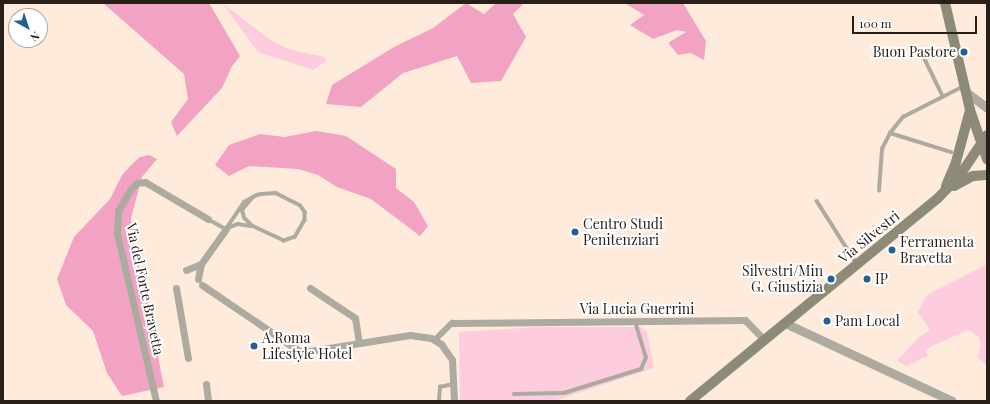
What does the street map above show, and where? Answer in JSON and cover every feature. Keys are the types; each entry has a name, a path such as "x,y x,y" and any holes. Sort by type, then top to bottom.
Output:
{"main road":[{"path":"945,3 970,110 980,143 987,159"},
{"name":"Via Silvestri","path":"942,194 956,162 970,110"},
{"name":"Via Silvestri","path":"785,323 942,194 967,166 980,143 987,135"},
{"name":"Via Silvestri","path":"942,194 973,176 987,174"},
{"path":"690,401 785,323"}],"street":[{"path":"965,89 987,108"},
{"name":"Via del Forte Bravetta","path":"156,401 117,233 118,211 133,186 142,182 149,183 208,219"},
{"path":"198,279 201,264 226,229"},
{"path":"186,270 201,264"},
{"path":"202,285 294,349 310,351 414,335 435,340 445,348 452,360 454,401"},
{"path":"176,288 188,358"},
{"path":"310,288 352,315 356,321 359,343"},
{"name":"Via Lucia Guerrini","path":"452,324 501,322 635,323 745,320 764,340"},
{"path":"785,323 952,401"},
{"path":"435,340 452,324"},
{"path":"206,384 208,401"}],"lane":[{"path":"920,49 943,96"},
{"path":"879,191 882,149 890,133 903,117 943,96 965,89"},
{"path":"890,133 951,152"},
{"path":"264,193 279,194 302,206 306,217 295,237 288,241 282,240 252,226 238,224 226,229 241,205 253,197 264,193"},
{"path":"252,226 242,213 253,197"},
{"path":"817,201 857,264"},
{"path":"208,219 226,229"},
{"path":"514,394 564,393 642,369 646,358 635,323"},
{"path":"439,401 440,387 454,384"}],"shaded area":[{"path":"103,3 209,3 240,56 232,66 222,88 177,136 171,122 188,99 184,74"},
{"path":"222,3 272,41 291,50 325,57 326,61 313,70 258,52"},
{"path":"466,3 484,14 496,3 524,3 513,14 526,37 501,81 471,83 457,56 403,73 361,107 326,104 332,85 394,47 433,28"},
{"path":"625,3 683,3 706,41 704,60 691,53 678,55 668,43 686,32 677,30 653,39 630,25 644,15"},
{"path":"316,131 346,136 396,169 396,188 414,202 428,226 420,236 371,199 337,187 318,175 298,169 249,166 229,176 215,165 229,145 260,134 285,137"},
{"path":"149,155 157,159 142,177 131,218 131,235 143,281 164,387 122,396 107,373 93,331 66,305 57,279 74,237 110,199 122,175 132,164 140,157"},
{"path":"987,264 987,366 977,357 981,346 979,337 968,330 930,347 926,351 928,356 907,366 897,361 919,337 930,330 918,312 927,295"},
{"path":"536,327 641,327 647,332 654,368 554,401 460,401 459,332"}],"place":[{"name":"Buon Pastore","path":"964,52"},
{"name":"Centro Studi Penitenziari","path":"575,232"},
{"name":"Ferramenta Bravetta","path":"892,250"},
{"name":"Silvestri/Min G. Giustizia","path":"831,279"},
{"name":"IP","path":"867,279"},
{"name":"Pam Local","path":"827,321"},
{"name":"A.Roma Lifestyle Hotel","path":"254,346"}]}
